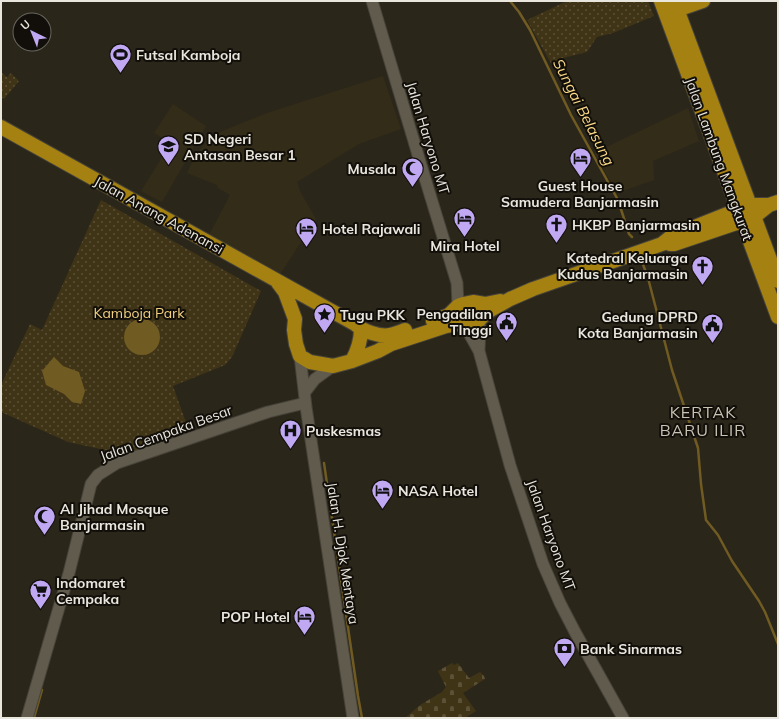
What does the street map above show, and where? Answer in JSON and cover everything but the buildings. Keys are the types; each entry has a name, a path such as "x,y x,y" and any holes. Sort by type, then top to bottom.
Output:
{"highway":[{"path":"669,4 703,1"},
{"name":"Jalan Lambung Mangkurat","path":"669,4 672,20 671,29 746,213 778,281"},
{"name":"Jalan Lambung Mangkurat","path":"669,4 746,213 778,317"},
{"name":"Jalan Anang Adenansi","path":"1,127 316,303"},
{"path":"276,280 285,292 295,319 294,330 300,356 310,362 333,366 352,361 378,351 391,344 446,326 457,324 470,326 476,323 487,312 510,299 583,270 662,244 672,236 773,203"},
{"path":"295,319 303,310 316,303 355,324 361,329 380,335 389,335 443,318 449,315 458,306 463,304 485,304 510,299"},
{"path":"474,303 479,308 480,318"},
{"path":"352,361 358,349 361,338 361,329"}],"street":[{"name":"Jalan Haryono MT","path":"372,1 457,283 458,306"},
{"name":"Jalan Haryono MT","path":"457,283 474,303"},
{"name":"Jalan Haryono MT","path":"479,351 480,318"},
{"name":"Jalan Haryono MT","path":"465,326 479,351 510,464 543,564 569,621 623,718"},
{"name":"Jalan H. Djok Mentaya","path":"300,356 353,718"},
{"path":"305,398 315,379 333,366"},
{"name":"Jalan Cempaka Besar","path":"27,718 54,628 91,484 98,475 117,463 305,398"}],"shaded area":[{"path":"383,76 401,129 359,144 297,182 300,191 316,219 279,276 208,237 230,195 218,188 217,185 187,173 195,156 210,137 267,113"},
{"name":"SD Negeri Antasan Besar 1","path":"173,104 206,126 162,202 141,191 171,143 154,133"},
{"path":"688,108 699,141 653,161 654,180 617,193 594,153"},
{"path":"142,319 155,324 160,337 155,350 142,355 129,350 124,337 129,324"},
{"path":"54,357 63,366 79,372 85,391 81,404 72,402 64,394 46,385 42,371"}],"green space":[{"path":"567,1 648,1 654,16 613,33 597,37 587,52 559,59 553,67 527,20"},
{"path":"1,72 7,77 11,73 19,81 4,99 1,97"},
{"name":"Kamboja Park","path":"101,200 261,291 232,357 225,365 173,386 189,431 124,454 68,442 1,412 1,385 30,324 42,330"},
{"path":"452,663 454,665 458,663 469,678 480,672 484,676 485,679 463,693 476,711 465,718 405,718 420,705 442,692 446,687 438,671"}],"waterway":[{"name":"Sungai Belasung","path":"510,1 530,30 571,115 618,200 629,234 632,237"},
{"name":"Sungai Belasung","path":"641,259 648,278 672,370 698,448 706,520 718,535 732,561 759,601 778,644"},
{"path":"324,463 362,718"},
{"path":"34,718 42,690"}],"place":[{"name":"Futsal Kamboja","path":"121,74"},
{"name":"SD Negeri Antasan Besar 1","path":"169,166"},
{"name":"Guest House Samudera Banjarmasin","path":"580,178"},
{"name":"Musala","path":"412,188"},
{"name":"Mira Hotel","path":"465,238"},
{"name":"HKBP Banjarmasin","path":"556,244"},
{"name":"Hotel Rajawali","path":"307,248"},
{"name":"Katedral Keluarga Kudus Banjarmasin","path":"703,286"},
{"name":"Tugu PKK","path":"324,334"},
{"name":"Pengadilan TInggi","path":"507,342"},
{"name":"Gedung DPRD Kota Banjarmasin","path":"713,344"},
{"name":"Puskesmas","path":"291,450"},
{"name":"NASA Hotel","path":"382,510"},
{"name":"Al Jihad Mosque Banjarmasin","path":"44,536"},
{"name":"Indomaret Cempaka","path":"41,610"},
{"name":"POP Hotel","path":"305,636"},
{"name":"Bank Sinarmas","path":"564,668"}],"district":[{"name":"KERTAK BARU ILIR","path":"703,421"}]}
